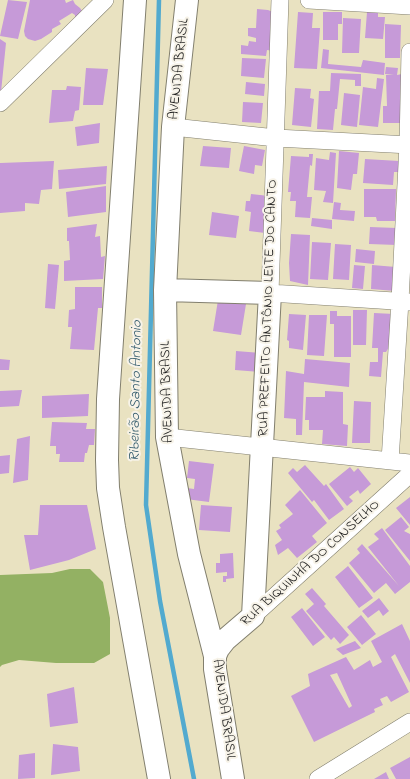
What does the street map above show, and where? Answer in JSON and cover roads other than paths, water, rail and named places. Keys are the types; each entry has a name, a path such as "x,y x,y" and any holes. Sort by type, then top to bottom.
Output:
{"main road":[{"path":"134,0 108,399 107,460 108,488 114,527 159,779"},
{"name":"AVENIDA BRASIL","path":"187,0 173,127 165,290 167,438 189,554 215,656 215,669 233,779"},
{"path":"165,290 270,293"},
{"name":"RUA PREFEITO ANTÔNIO LEITE DO CANTO","path":"253,616 270,293"},
{"name":"RUA BIQUINHA DO CONSELHO","path":"215,656 225,640 253,616"}],"street":[{"path":"0,103 105,0"},
{"name":"RUA PREFEITO ANTÔNIO LEITE DO CANTO","path":"270,293 280,0"},
{"path":"309,0 410,6"},
{"path":"390,461 405,301 410,52"},
{"path":"173,127 276,138 409,145"},
{"path":"270,293 405,301"},
{"path":"167,438 410,464"},
{"name":"RUA BIQUINHA DO CONSELHO","path":"253,616 410,474"},
{"path":"318,779 410,722"}],"waterway":[{"name":"Ribeirão Santo Antonio","path":"159,0 146,505 160,601 194,779"}]}
